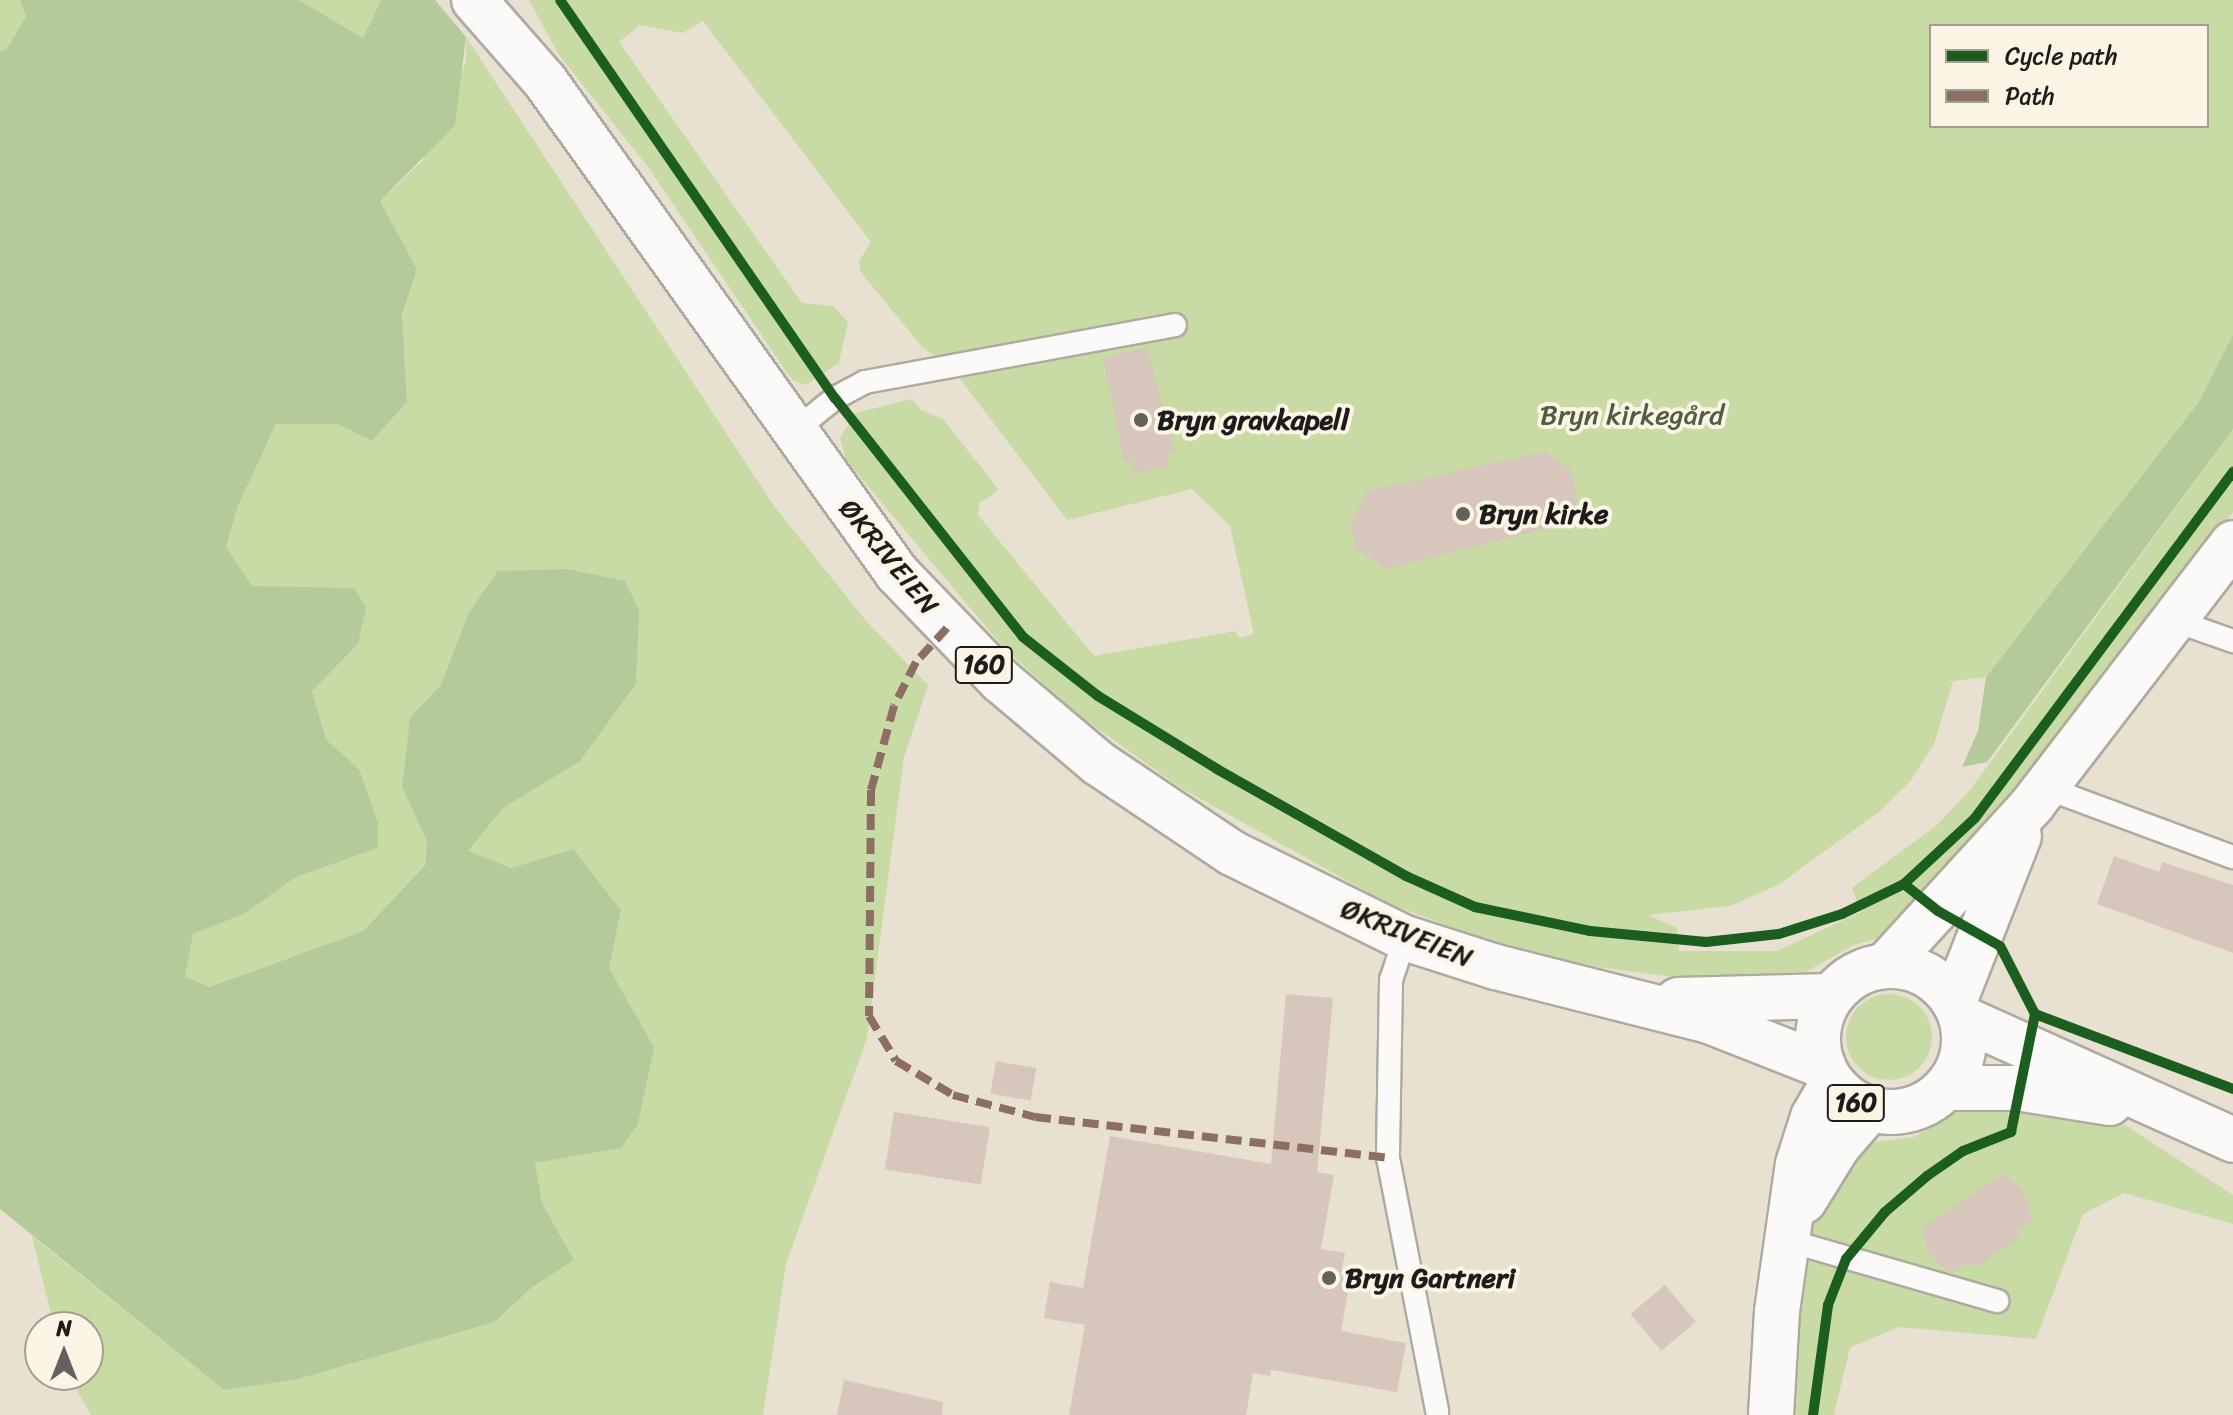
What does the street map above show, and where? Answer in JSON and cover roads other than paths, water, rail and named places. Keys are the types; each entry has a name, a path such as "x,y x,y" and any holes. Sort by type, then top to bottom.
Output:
{"main road":[{"name":"ØKRIVEIEN","path":"474,0 545,81 792,433 897,573 1046,722 1161,808 1232,853 1405,938 1709,1021 1828,1074"},
{"name":"ØKRIVEIEN","path":"503,0 545,81"},
{"path":"1831,996 1852,977 1886,965 2039,796 2233,543"},
{"path":"2039,796 1958,1010 1964,1051 1946,1088 2065,1093 2173,1117"},
{"path":"1886,965 1926,974 1958,1010 2173,1117 2233,1140"},
{"name":"ØKRIVEIEN","path":"1624,1000 1831,996"},
{"name":"160","path":"1831,996 1819,1025 1828,1074 1870,1109 1906,1110 1946,1088"},
{"path":"1771,1415 1788,1232 1798,1164 1828,1074"},
{"path":"1788,1232 1838,1146 1870,1109"}],"lane":[{"path":"792,433 835,398 865,382 1175,325"},
{"path":"2173,620 2233,641"},
{"path":"2039,796 2233,857"},
{"path":"1405,938 1391,980 1388,1158 1437,1411"},
{"path":"1788,1232 1997,1301"}],"place":[{"name":"Bryn gravkapell","path":"1141,420"},
{"name":"Bryn kirke","path":"1463,514"},
{"name":"Bryn Gartneri","path":"1329,1278"}],"park label":[{"name":"Bryn kirkegård","path":"1632,415"}]}
